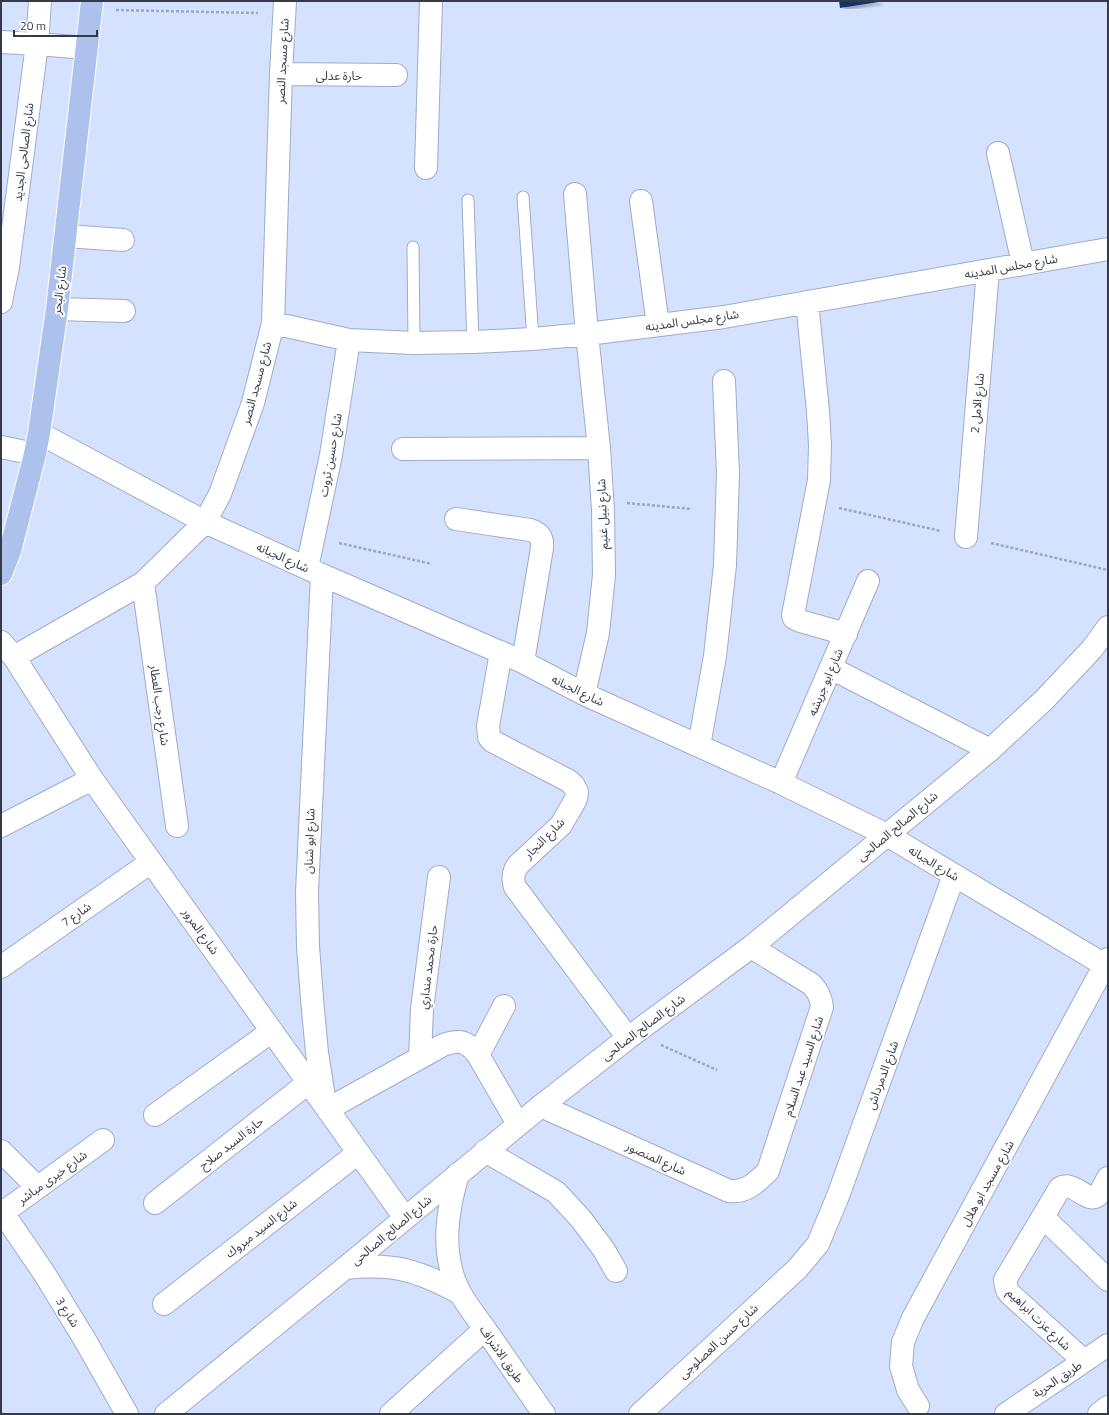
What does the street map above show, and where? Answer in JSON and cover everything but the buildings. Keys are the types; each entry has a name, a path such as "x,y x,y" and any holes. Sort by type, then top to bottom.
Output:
{"main road":[{"name":"شارع البحر","path":"1,574 10,551 37,443 57,310 91,5"}],"street":[{"name":"شارع الصالحى الجديد","path":"1,302 4,268 36,44 40,1"},
{"path":"426,168 431,1"},
{"name":"شارع مسجد النصر","path":"8,649 142,583 205,522 220,494 253,403 273,323 281,74 285,8"},
{"path":"1,42 87,48"},
{"name":"حارة عدلى","path":"281,74 396,75"},
{"path":"998,153 1023,263"},
{"name":"شارع نبيل غنيم","path":"575,194 587,334 599,448 604,574 598,633 584,694"},
{"path":"641,201 658,325"},
{"path":"66,236 123,240"},
{"name":"شارع مجلس المدينه","path":"273,323 348,340 414,343 533,339 587,334 724,316 1108,249"},
{"name":"شارع الامل 2","path":"966,537 988,270"},
{"path":"807,302 820,445 818,487 793,615 794,618 800,621 846,634"},
{"path":"57,310 124,311"},
{"name":"شارع حسين ثروت","path":"314,571 314,537 331,455 348,340"},
{"path":"698,746 715,656 725,565 728,473 724,381"},
{"name":"شارع الجبانه","path":"1,447 37,443 205,522 524,662 584,694 781,784 887,835 1107,964"},
{"path":"403,449 599,448"},
{"path":"456,519 530,530 536,532 543,542 524,662"},
{"name":"شارع ابو شنان","path":"314,571 307,892 308,946 317,1053 326,1108"},
{"name":"شارع ابو جريشه","path":"781,784 868,581"},
{"name":"شارع رجب العطار","path":"142,583 177,826"},
{"name":"شارع الصالح الصالحى","path":"166,1414 540,1106 751,947 990,750 1044,700 1092,649 1108,627"},
{"name":"شارع المرور","path":"8,649 92,779 405,1218"},
{"name":"شارع النجار","path":"501,652 488,726 489,737 492,741 569,781 577,792 576,798 561,825 518,864 513,872 515,887 631,1036"},
{"path":"831,668 990,750"},
{"path":"1,826 92,779"},
{"name":"شارع 7","path":"1,967 151,862"},
{"name":"شارع الدمرداش","path":"797,1269 818,1244 838,1196 954,875"},
{"name":"حارة محمد منداري","path":"420,1058 422,1009 439,876"},
{"name":"شارع السيد عبد السلام","path":"751,947 811,984 817,990 821,998 822,1007 768,1171"},
{"name":"شارع مسجد ابو هلال","path":"918,1406 908,1390 901,1366 903,1342 917,1311 1107,964"},
{"path":"478,1055 504,1006"},
{"path":"155,1115 272,1031"},
{"path":"326,1108 453,1041 463,1042 472,1047 518,1124"},
{"name":"حارة السيد صلاح","path":"155,1203 308,1083"},
{"name":"شارع المنصور","path":"540,1106 729,1191 737,1192 753,1186 768,1171"},
{"name":"شارع خيرى مباشر","path":"2,1212 103,1140"},
{"path":"1,1151 38,1187"},
{"path":"486,1151 556,1192 581,1219 604,1250 616,1271"},
{"name":"شارع السيد مبروك","path":"164,1304 358,1153"},
{"name":"طريق الاشراف","path":"458,1174 447,1221 447,1246 451,1270 460,1293 544,1414"},
{"name":"شارع عزت ابراهيم","path":"1084,1361 1007,1290 1005,1280 1058,1190 1063,1186 1070,1186 1088,1197 1094,1197 1098,1195 1108,1178"},
{"name":"شارع 3","path":"2,1212 44,1273 85,1340 127,1414"},
{"path":"1043,1217 1108,1280"},
{"name":"طريق الاشراف","path":"345,1268 369,1266 393,1267 416,1272 460,1293"},
{"name":"شارع حسن العصلوجى","path":"640,1414 797,1269"},
{"path":"391,1414 485,1329"},
{"name":"طريق الحرية","path":"1006,1414 1108,1345"},
{"path":"1099,1414 1108,1407"}],"lane":[{"path":"524,197 533,339"},
{"path":"468,200 474,342"},
{"path":"413,247 414,343"}],"path":[{"path":"91,5 285,8"},
{"path":"602,500 692,509"},
{"path":"314,537 432,564"},
{"path":"631,1036 717,1070"}]}
